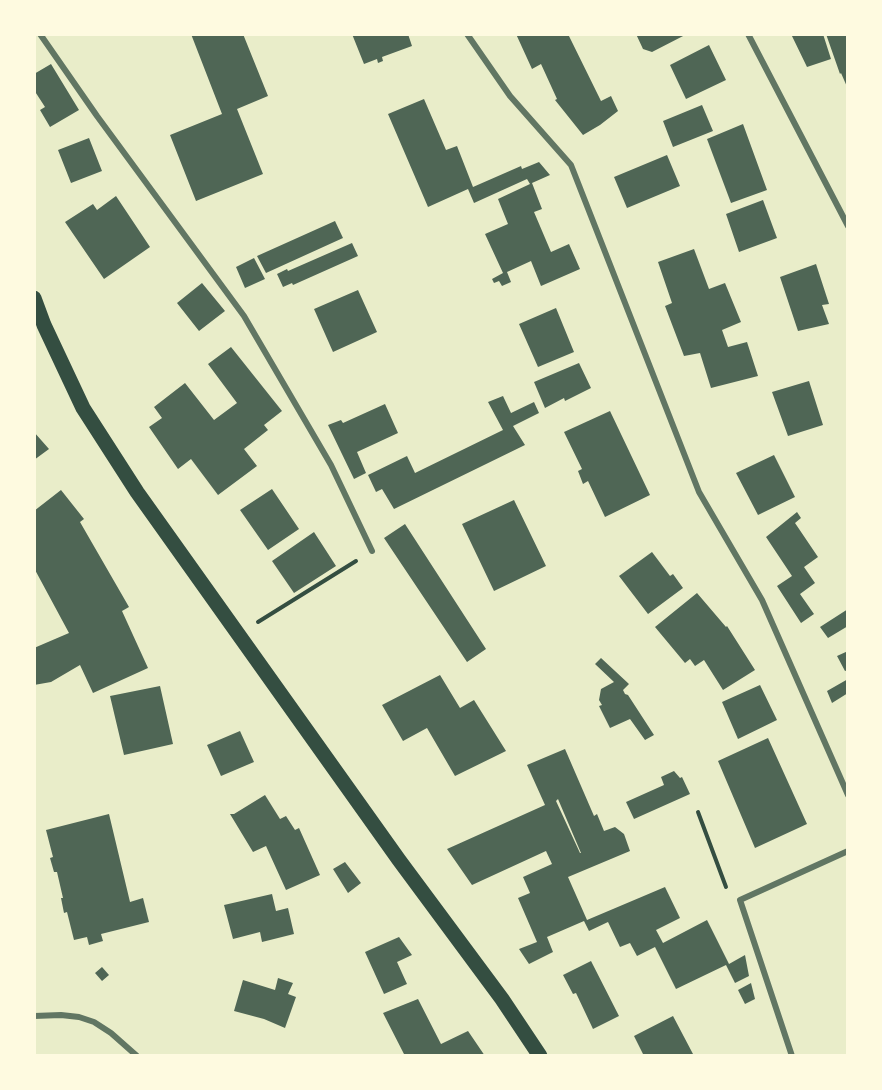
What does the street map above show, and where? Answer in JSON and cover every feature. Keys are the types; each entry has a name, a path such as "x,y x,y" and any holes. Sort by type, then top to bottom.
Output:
{"main road":[{"path":"34,298 44,325 83,408 137,492 399,860 502,999 540,1056"}],"street":[{"path":"40,34 97,116 244,316 331,465 372,551"},
{"path":"467,34 510,96 571,165 699,492 762,600 848,795"},
{"path":"748,34 848,226"},
{"path":"792,1056 740,900 848,851"},
{"path":"34,1016 61,1015 94,1022 111,1032 137,1056"}],"path":[{"path":"239,634 372,551"},
{"path":"698,812 726,888 740,900"}],"building":[{"path":"191,34 243,34 268,96 237,109 263,174 196,201 170,135 222,114"},
{"path":"352,34 408,34 412,46 382,57 383,61 378,63 377,59 364,64"},
{"path":"516,34 568,34 601,101 611,96 618,111 583,135 555,100 557,99 541,64 532,69"},
{"path":"636,34 687,34 652,52 643,49"},
{"path":"791,34 823,34 831,59 807,67"},
{"path":"826,34 848,34 848,89 840,74"},
{"path":"709,45 726,80 686,99 670,65"},
{"path":"51,64 79,110 50,127 40,110 45,107 34,90 34,74"},
{"path":"424,99 446,150 457,146 473,187 521,166 522,169 539,162 550,175 532,183 542,209 534,212 551,252 569,244 580,269 541,286 531,261 507,272 511,282 502,286 499,281 494,283 492,279 503,273 485,234 508,224 498,199 530,184 527,179 474,203 468,189 428,207 388,114"},
{"path":"702,105 713,131 673,147 663,121"},
{"path":"743,124 767,190 731,203 707,139"},
{"path":"89,138 102,171 71,183 58,150"},
{"path":"667,155 680,186 627,208 614,177"},
{"path":"116,196 150,247 104,279 65,222 93,204 97,210"},
{"path":"763,200 777,238 739,252 726,214"},
{"path":"335,221 343,238 266,273 257,256"},
{"path":"352,243 358,256 293,285 292,283 283,287 277,274"},
{"path":"694,249 709,289 725,283 741,322 722,330 728,347 747,342 758,376 711,388 700,353 684,356 665,306 672,303 658,262"},
{"path":"254,258 265,279 245,288 236,267"},
{"path":"816,264 829,304 822,305 829,324 798,331 780,277"},
{"path":"202,283 225,311 199,331 177,303"},
{"path":"358,290 377,332 333,352 314,309"},
{"path":"556,308 574,352 538,367 519,324"},
{"path":"231,347 282,411 264,425 268,430 244,449 257,466 218,495 191,459 178,469 149,427 162,418 154,407 185,383 214,420 237,403 208,364"},
{"path":"579,363 591,388 545,408 534,382"},
{"path":"809,381 823,425 788,436 772,392"},
{"path":"503,396 511,413 534,402 539,413 513,426 525,445 394,509 382,489 376,492 368,475 407,456 415,473 503,430 488,402"},
{"path":"385,404 398,433 357,452 366,473 354,479 328,425 341,420 343,423"},
{"path":"610,411 650,495 605,517 588,481 583,484 578,471 582,469 564,432"},
{"path":"34,432 49,449 34,460"},
{"path":"774,455 795,497 758,515 736,473"},
{"path":"272,489 299,529 268,550 240,510"},
{"path":"61,490 84,519 80,522 129,607 122,611 148,668 93,693 80,665 51,682 34,685 34,648 69,633 34,568 34,511"},
{"path":"514,500 546,566 494,591 462,524"},
{"path":"797,512 801,518 795,523 818,557 804,567 815,583 800,594 814,614 801,623 777,586 792,576 766,537"},
{"path":"405,524 486,649 467,662 384,538"},
{"path":"314,532 336,566 294,593 272,561"},
{"path":"652,552 670,576 673,574 683,588 648,614 619,576"},
{"path":"697,593 727,626 755,670 723,690 704,660 695,666 690,659 685,663 655,627"},
{"path":"848,609 848,626 828,638 820,627"},
{"path":"848,651 848,670 845,671 837,656"},
{"path":"601,658 629,684 623,690 654,735 645,740 630,719 610,728 599,706 602,705 599,700 601,689 614,682 595,664"},
{"path":"440,675 460,708 474,700 506,751 455,776 427,728 403,741 382,705"},
{"path":"848,679 848,693 832,703 827,691"},
{"path":"760,685 777,720 738,739 722,702"},
{"path":"160,686 173,744 124,755 110,696"},
{"path":"240,731 254,762 221,776 207,745"},
{"path":"768,738 807,824 755,848 718,761"},
{"path":"565,749 594,816 597,814 604,831 615,827 624,834 630,851 568,877 587,920 665,887 680,918 656,930 663,943 707,920 729,964 745,955 749,976 735,983 726,965 676,989 655,947 637,956 630,943 620,947 608,922 589,931 584,921 547,937 553,952 529,964 519,949 537,942 518,898 530,893 523,877 552,864 546,851 472,885 447,849 545,805 527,765","holes":["558,799 581,853 556,801"]},
{"path":"674,771 680,778 682,777 690,794 634,819 626,802 664,785 661,777"},
{"path":"265,795 280,819 286,816 295,830 299,828 320,875 286,890 266,846 253,852 230,814 234,814"},
{"path":"109,814 130,902 143,898 149,922 101,934 103,941 89,945 87,937 74,940 67,912 64,913 57,872 54,872 50,858 53,857 46,830"},
{"path":"345,862 361,883 348,893 333,869"},
{"path":"272,894 276,911 288,908 294,934 262,942 260,932 233,939 224,905"},
{"path":"399,937 412,955 397,962 407,984 384,994 365,952"},
{"path":"591,961 619,1016 593,1029 576,993 573,994 563,975"},
{"path":"102,967 109,975 102,981 95,973"},
{"path":"278,978 293,983 288,994 296,997 285,1028 264,1019 234,1011 243,980 275,990"},
{"path":"751,983 755,999 745,1004 738,990"},
{"path":"418,999 441,1044 468,1031 485,1056 405,1056 383,1013"},
{"path":"673,1016 693,1054 691,1056 644,1056 634,1036"}]}
